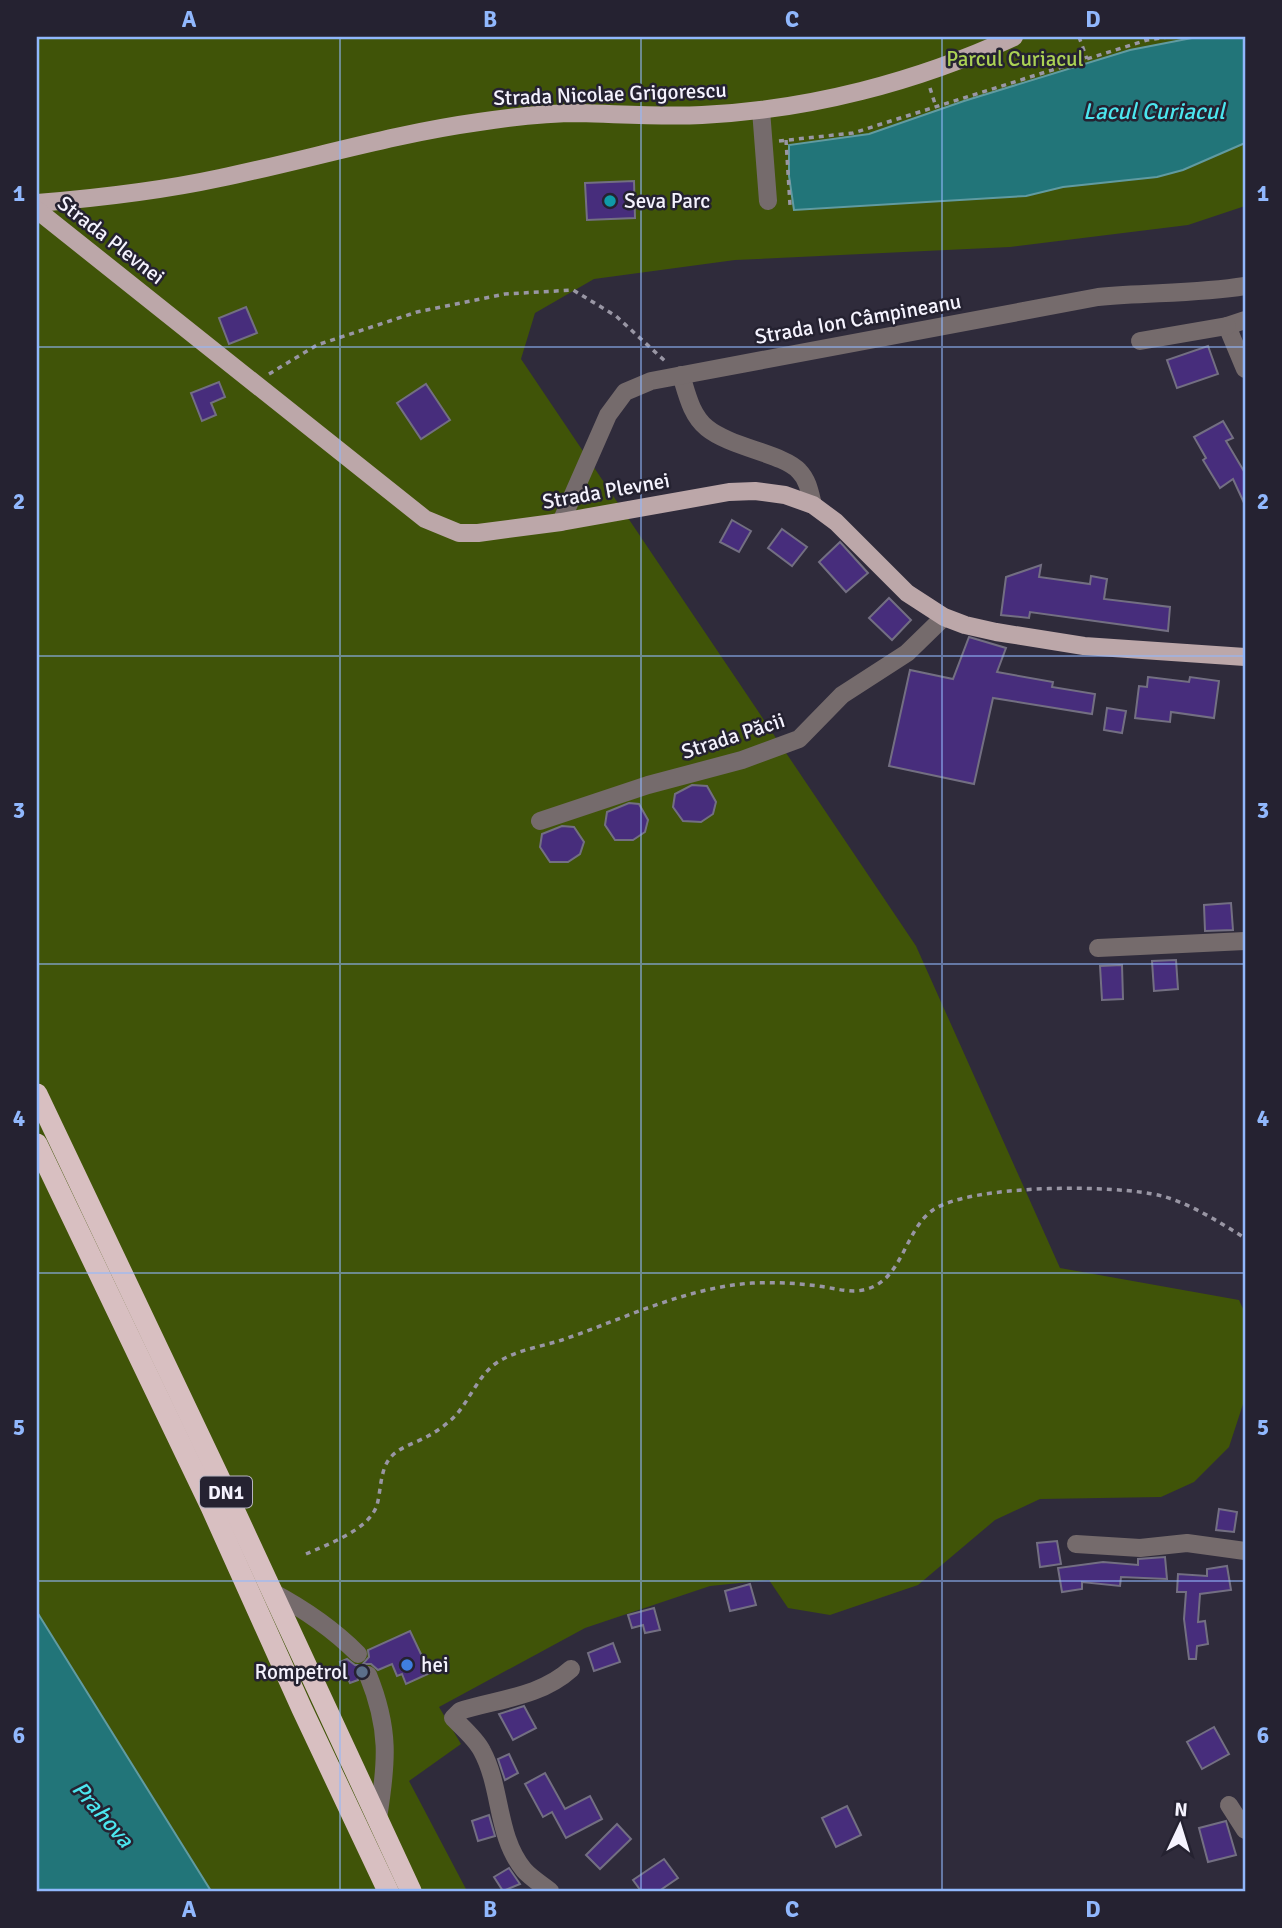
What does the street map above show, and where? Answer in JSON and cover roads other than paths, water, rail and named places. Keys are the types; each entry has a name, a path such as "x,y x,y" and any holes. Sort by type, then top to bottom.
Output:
{"highway":[{"name":"DN1","path":"37,1094 411,1891"},
{"name":"DN1","path":"37,1144 211,1507 388,1891"}],"main road":[{"name":"Strada Nicolae Grigorescu","path":"37,204 132,193 218,179 478,122 523,116 577,113 701,115 761,110 925,73 973,56 1014,37"},
{"name":"Strada Plevnei","path":"37,211 425,519 441,528 459,533 478,533 561,522 729,492 755,491 785,495 813,505 836,522 907,593 944,617 996,632 1084,646 1245,656"}],"street":[{"path":"761,110 768,201"},
{"name":"Strada Ion Câmpineanu","path":"561,522 608,415 625,392 651,381 1098,297 1141,292 1182,293 1245,286"},
{"path":"1140,341 1227,326 1245,320"},
{"path":"1227,326 1245,369"},
{"path":"681,375 691,406 707,428 737,445 798,468 806,481 813,505"},
{"name":"Strada Păcii","path":"540,821 648,785 742,760 799,739 842,695 907,653 944,617"},
{"path":"1098,948 1245,942"},
{"path":"1076,1544 1140,1548 1187,1543 1245,1551"},
{"path":"272,1592 298,1606 341,1637 358,1654"},
{"path":"550,1891 525,1870 515,1855 507,1840 487,1760 481,1747 453,1718 460,1711 522,1696 559,1681 571,1669"},
{"path":"368,1675 379,1701 385,1732 386,1770 378,1818"},
{"path":"1229,1805 1245,1830"}],"water":[{"name":"Lacul Curiacul","path":"1197,37 1245,37 1245,143 1183,170 1157,177 1063,187 1026,196 794,210 789,176 789,145 869,134 964,101 1130,50"},
{"name":"Prahova","path":"37,1612 211,1891 37,1891"}],"place":[{"name":"Seva Parc","path":"610,201"},
{"name":"hei","path":"407,1665"},
{"name":"Rompetrol","path":"362,1672"}],"park label":[{"name":"Parcul Curiacul","path":"1015,59"}]}
